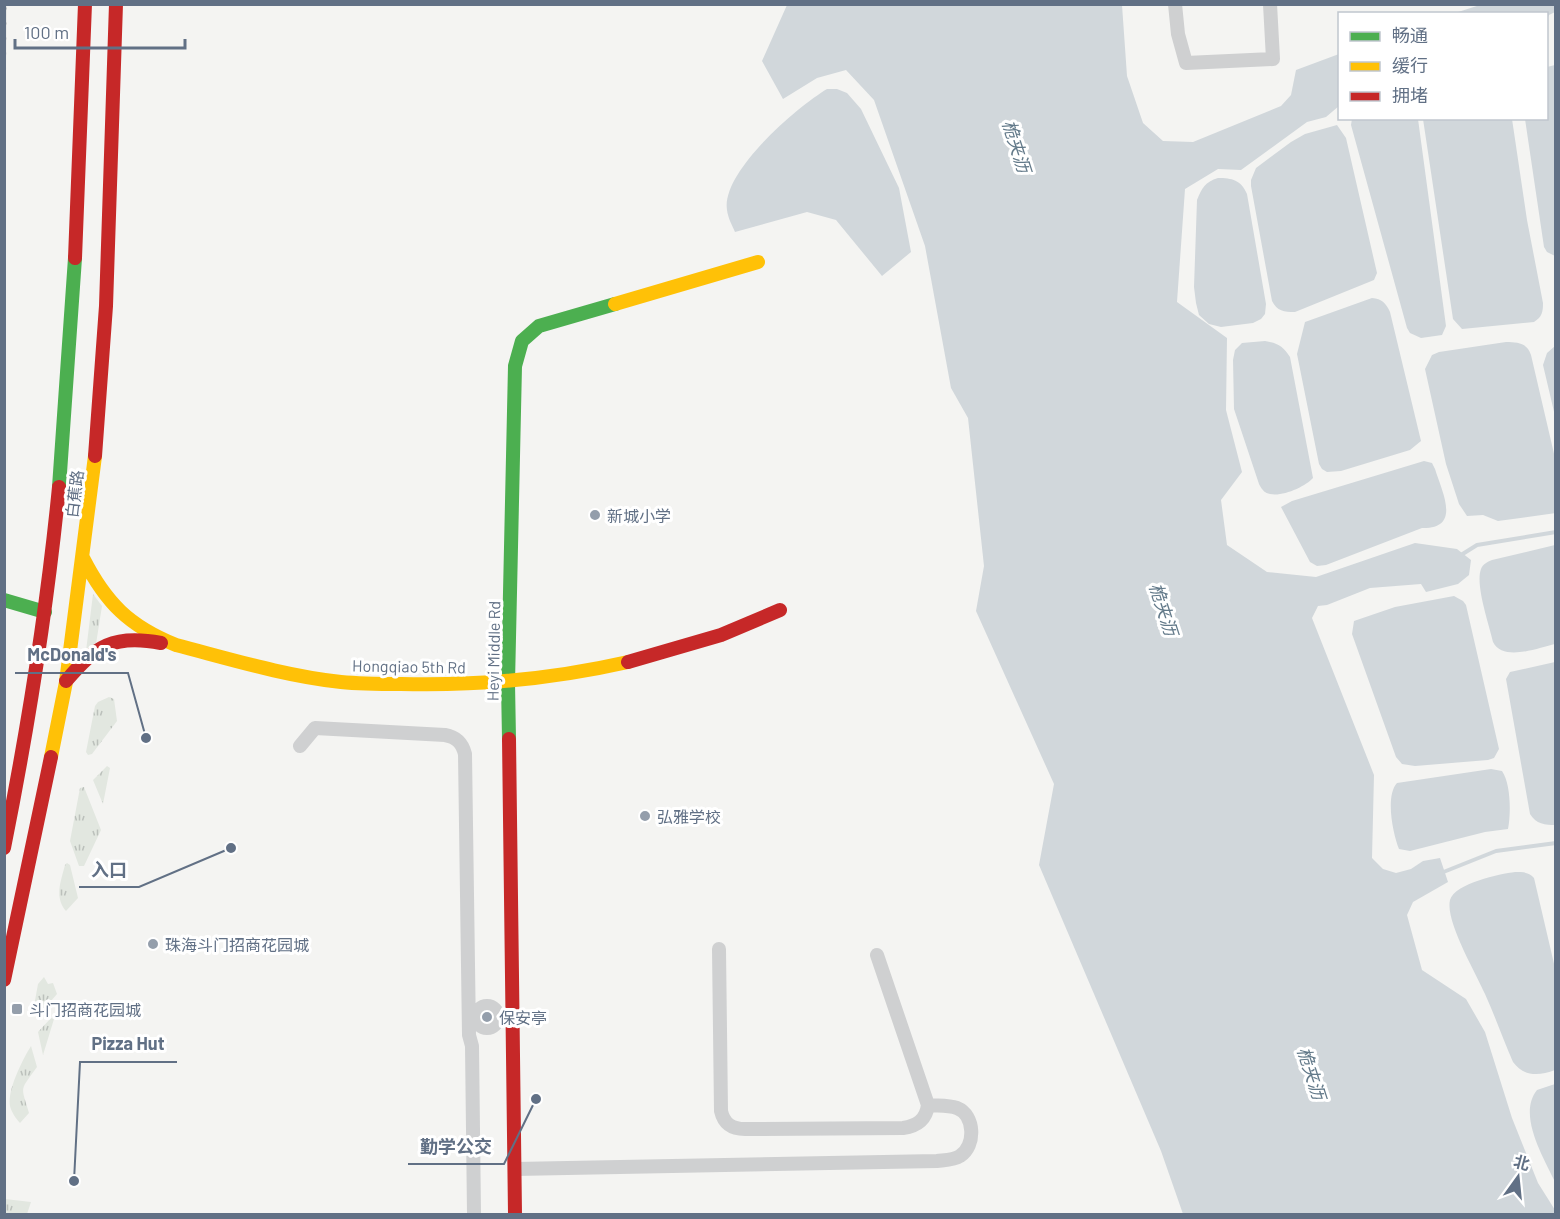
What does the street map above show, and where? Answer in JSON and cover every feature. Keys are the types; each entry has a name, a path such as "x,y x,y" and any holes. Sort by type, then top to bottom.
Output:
{"main road":[{"name":"白蕉路","path":"4,848 16,795 55,535 72,346 85,4"},
{"name":"白蕉路","path":"4,980 66,682 94,468 106,306 117,4"},
{"name":"Heyi Middle Rd","path":"515,1215 508,683 514,366 522,341 539,326 758,262"},
{"path":"83,558 102,594 118,611 157,639 176,645"},
{"path":"4,600 45,612"},
{"name":"Hongqiao 5th Rd","path":"176,645 257,666 340,682 425,686 508,683 576,674 646,657 713,638 780,610"},
{"path":"66,682 91,653 112,643 138,641 176,645"}],"street":[{"path":"1175,4 1178,34 1186,63 1273,59 1270,4"},
{"path":"300,746 315,728 445,735 456,738 463,747 472,1016 469,1035 472,1046 474,1215"},
{"path":"719,949 721,1106 727,1124 745,1130 903,1128 921,1122 926,1115 928,1105 877,955"},
{"path":"472,1016 487,1006 496,1010 498,1017 513,1017"},
{"path":"515,1169 938,1161 952,1160 962,1155 968,1149 971,1138 968,1119 958,1108 928,1105"}],"shaded area":[{"path":"7,4 5,143 5,213 4,5"}],"green space":[{"path":"93,594 102,606 96,644 86,651"},
{"path":"109,697 114,699 117,721 92,754 88,755 86,752 95,706"},
{"path":"107,766 110,768 103,804 93,780"},
{"path":"84,787 101,830 84,866 79,866 70,841 80,788"},
{"path":"67,863 70,865 78,898 66,911 59,895"},
{"path":"44,977 48,984 53,983 57,994 39,1015 34,1006 38,984"},
{"path":"51,1018 54,1019 43,1055 38,1032"},
{"path":"31,1046 37,1067 24,1085 23,1093 29,1113 20,1123 11,1110 11,1092 16,1075"},
{"path":"5,1199 31,1202 27,1214 5,1214"}],"water":[{"name":"桅夹沥","path":"787,5 1122,5 1127,76 1143,123 1163,141 1193,142 1281,106 1291,95 1296,70 1338,54 1338,107 1326,117 1307,122 1241,170 1218,169 1185,189 1177,302 1227,338 1226,410 1242,472 1221,500 1227,545 1267,572 1316,577 1415,543 1457,549 1471,560 1469,575 1458,584 1426,592 1421,584 1370,588 1327,605 1318,606 1312,618 1374,775 1372,858 1383,869 1396,873 1411,869 1423,861 1440,858 1448,882 1413,902 1407,915 1422,970 1466,999 1485,1032 1512,1118 1538,1183 1555,1210 1555,1214 1183,1214 1161,1151 1039,865 1054,784 976,611 984,566 968,418 951,388 925,246 874,100 846,70 817,78 783,99 762,61"},
{"path":"1480,5 1555,5 1555,12 1548,17 1548,12 1458,12"},
{"path":"1556,65 1555,256 1547,252 1544,247 1525,120 1548,120 1548,67"},
{"path":"827,89 837,89 847,93 861,109 899,188 911,252 882,276 836,220 807,212 735,232 728,216 728,195 748,160 781,125"},
{"path":"1352,120 1418,120 1446,326 1442,335 1421,338 1410,333 1407,328 1351,125"},
{"path":"1423,120 1512,120 1527,220 1543,303 1542,314 1534,322 1462,329 1453,319"},
{"path":"1337,125 1346,138 1377,273 1374,280 1295,312 1284,311 1276,307 1272,301 1251,180 1256,168 1291,142 1305,134"},
{"path":"1218,178 1236,181 1247,194 1266,304 1265,314 1253,323 1221,327 1209,324 1199,315 1196,303 1194,287 1197,200 1204,186"},
{"path":"1372,298 1383,302 1390,312 1421,441 1410,450 1341,471 1327,472 1319,464 1297,354 1305,322"},
{"path":"1265,341 1280,346 1290,357 1313,478 1304,485 1276,494 1265,492 1259,484 1234,409 1233,360 1235,350 1242,343"},
{"path":"1506,342 1522,344 1531,355 1555,458 1556,513 1498,521 1483,515 1467,516 1459,504 1446,464 1425,369 1432,355 1439,352"},
{"path":"1555,346 1555,416 1543,365 1547,353"},
{"path":"1424,461 1432,463 1445,498 1446,516 1442,522 1434,527 1422,528 1326,565 1317,566 1310,562 1281,507 1292,501"},
{"path":"1555,545 1555,644 1521,652 1498,648 1493,642 1481,594 1482,567 1492,560"},
{"path":"1454,596 1466,605 1499,749 1494,758 1488,760 1415,766 1402,764 1396,757 1352,634 1354,621 1395,607"},
{"path":"1555,662 1556,825 1548,825 1535,820 1530,814 1506,679 1510,672"},
{"path":"1491,769 1502,771 1507,783 1510,807 1508,829 1485,832 1410,851 1399,849 1394,834 1391,806 1393,789 1397,783"},
{"path":"1515,872 1528,873 1534,878 1555,968 1555,1070 1543,1073 1527,1073 1513,1062 1489,1002 1462,947 1450,909 1450,900 1460,889 1479,880"},
{"path":"1556,1084 1555,1182 1534,1136 1530,1112 1537,1090"}],"waterway":[{"path":"1461,555 1477,545 1556,532"},
{"path":"1441,873 1496,851 1556,843"}],"traffic: fast":[{"path":"59,487 75,258"},
{"path":"509,739 508,683 515,366 522,341 539,326 615,304"},
{"path":"4,600 45,612"}],"traffic: slow":[{"path":"615,304 758,262"},
{"path":"51,757 66,682 95,456"},
{"path":"83,558 101,588 120,611 145,630 176,645"},
{"path":"176,645 299,676 364,684 458,684 515,680 572,673 628,662"}],"traffic: jam":[{"path":"75,258 85,4"},
{"path":"95,456 106,306 116,4"},
{"path":"4,848 36,668 59,487"},
{"path":"628,662 721,635 780,610"},
{"path":"66,681 87,659 107,646 130,640 161,643"},
{"path":"509,739 515,1214"},
{"path":"4,980 51,757"}],"place":[{"name":"新城小学","path":"595,515"},
{"name":"McDonald's","path":"146,738"},
{"name":"弘雅学校","path":"645,816"},
{"name":"入口","path":"231,848"},
{"name":"珠海斗门招商花园城","path":"153,944"},
{"name":"斗门招商花园城","path":"17,1009"},
{"name":"保安亭","path":"487,1017"},
{"name":"勤学公交","path":"536,1099"},
{"name":"Pizza Hut","path":"74,1181"}]}
